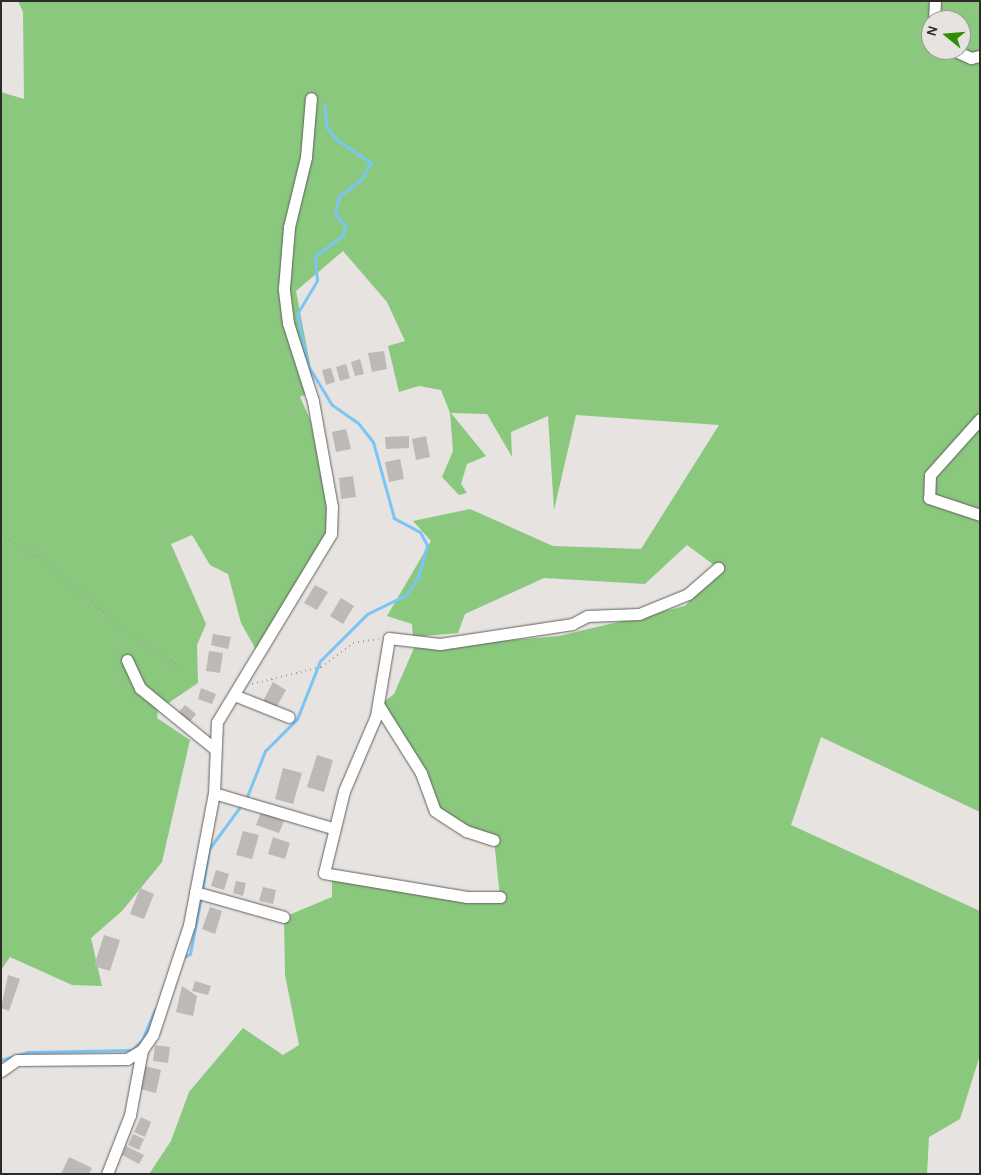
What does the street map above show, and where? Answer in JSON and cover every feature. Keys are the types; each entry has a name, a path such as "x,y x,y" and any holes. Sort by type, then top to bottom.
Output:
{"street":[{"path":"107,1174 130,1115 142,1050 153,1034 175,971 195,892 214,793 214,748 217,722 238,691 331,534 333,520 313,401 296,352 284,288 289,227 306,157 310,98"},
{"path":"980,419 930,475 929,498 980,515"},
{"path":"500,897 467,896 324,873 332,828 379,706 389,638 440,644 572,624 587,616 639,614 688,594 718,568"},
{"path":"127,660 140,688 214,748"},
{"path":"238,691 289,716"},
{"path":"379,706 421,772 434,811 466,831 494,840"},
{"path":"214,793 332,828"},
{"path":"195,892 284,917"},
{"path":"1,1071 17,1060 114,1062 142,1050"}],"path":[{"path":"1,535 38,556 136,640 179,666"},
{"path":"238,691 321,667 353,643 389,638"}],"green space":[{"path":"18,1 980,1 980,812 821,737 791,825 980,911 980,1055 960,1119 929,1137 927,1174 149,1174 171,1141 189,1092 243,1028 283,1055 299,1045 285,975 284,917 332,897 332,874 500,897 494,840 443,818 379,706 394,694 414,648 559,636 685,606 718,568 687,545 645,584 544,578 465,614 458,633 413,637 412,624 387,616 431,541 413,521 470,509 553,546 641,549 719,425 576,415 554,510 548,416 511,432 512,457 487,414 451,413 486,456 467,464 461,484 467,493 459,495 442,477 453,451 450,413 441,390 419,386 399,392 388,346 405,341 387,302 343,251 296,291 315,390 300,397 310,419 333,520 260,657 241,623 228,574 210,565 192,535 171,544 206,624 197,645 198,683 158,710 157,718 190,740 162,862 122,911 91,938 102,986 72,985 10,957 1,970 1,92 24,99 23,12"}],"building":[{"path":"384,351 387,369 372,372 368,353"},
{"path":"360,359 364,374 355,376 351,362"},
{"path":"346,364 350,378 340,381 336,367"},
{"path":"331,368 335,382 326,385 322,370"},
{"path":"346,429 351,449 336,452 332,432"},
{"path":"409,436 409,448 386,449 385,437"},
{"path":"426,436 430,457 416,460 412,439"},
{"path":"400,459 404,479 389,482 385,462"},
{"path":"353,476 356,497 341,499 339,478"},
{"path":"315,585 328,592 317,610 304,603"},
{"path":"341,598 354,606 343,624 330,616"},
{"path":"213,634 231,637 228,649 211,645"},
{"path":"209,651 223,653 220,673 206,671"},
{"path":"273,682 286,690 276,708 263,701"},
{"path":"201,688 216,694 212,704 198,699"},
{"path":"185,705 196,714 189,723 178,713"},
{"path":"317,755 333,760 324,792 307,787"},
{"path":"283,768 302,773 293,804 275,799"},
{"path":"261,812 284,821 279,833 256,825"},
{"path":"243,831 259,835 252,859 236,855"},
{"path":"273,837 290,843 285,859 268,854"},
{"path":"216,870 229,874 224,890 211,886"},
{"path":"236,881 246,883 243,896 233,893"},
{"path":"263,887 276,890 273,904 259,901"},
{"path":"140,888 154,894 144,919 130,914"},
{"path":"210,907 222,911 215,934 202,929"},
{"path":"104,935 120,940 110,971 94,966"},
{"path":"8,975 20,979 9,1011 1,1008"},
{"path":"195,981 211,986 208,995 192,991"},
{"path":"182,986 197,996 193,1016 176,1012"},
{"path":"155,1045 170,1047 168,1063 153,1061"},
{"path":"145,1066 161,1070 156,1093 140,1089"},
{"path":"141,1117 151,1122 145,1137 134,1132"},
{"path":"133,1134 144,1139 139,1150 128,1145"},
{"path":"126,1146 144,1155 139,1164 122,1155"},
{"path":"69,1157 92,1168 89,1174 61,1174"}],"waterway":[{"path":"246,799 265,751 297,719 320,661 367,614 406,595 418,577 427,545 420,532 394,518 373,442 358,423 332,405 308,366 297,314 317,281 315,256 343,235 345,226 335,213 339,196 360,181 371,163 336,139 327,128 324,105"},
{"path":"202,891 209,849 242,804"},
{"path":"182,958 190,954 201,897"},
{"path":"1,1060 28,1052 132,1050 142,1040 155,1010"}]}
